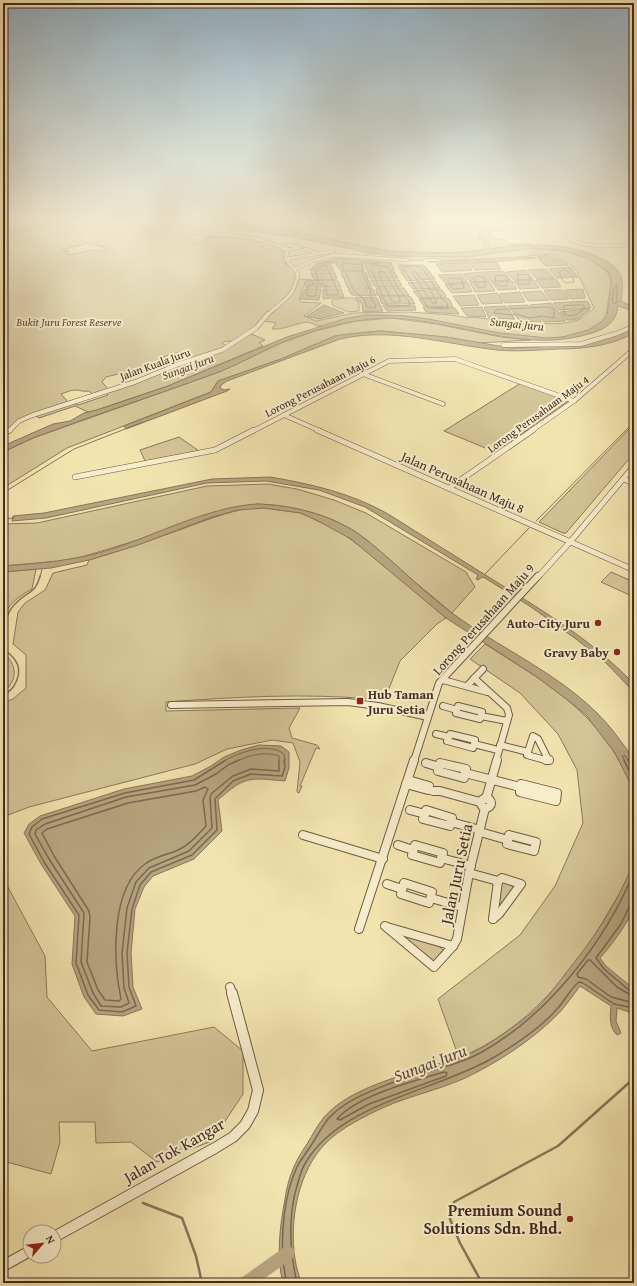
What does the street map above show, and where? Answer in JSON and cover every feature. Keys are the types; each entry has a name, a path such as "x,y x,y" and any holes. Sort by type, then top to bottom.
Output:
{"street":[{"name":"Jalan Kuala Juru","path":"3,433 9,431 19,421 33,415 135,382 179,364 222,350 260,325 268,314 290,296 295,288 296,282"},
{"path":"503,345 581,344 618,333 634,326"},
{"name":"Lorong Perusahaan Maju 4","path":"449,488 574,401 634,349"},
{"name":"Lorong Perusahaan Maju 6","path":"75,476 215,450 389,361 455,359 574,401"},
{"path":"364,374 443,404"},
{"name":"Jalan Perusahaan Maju 8","path":"284,415 634,570"},
{"name":"Lorong Perusahaan Maju 9","path":"359,929 439,683 570,542 634,466"},
{"path":"624,479 634,483"},
{"path":"467,686 483,669"},
{"path":"444,706 457,710 458,706 482,712 481,716 508,718 507,708 474,678"},
{"path":"443,680 488,692"},
{"path":"171,705 348,702 378,706 428,717"},
{"name":"Jalan Juru Setia","path":"453,946 457,939 462,907 480,831 484,803 508,718"},
{"path":"436,734 449,738 450,734 475,740 474,744 528,752"},
{"path":"426,763 439,767 440,762 466,769 465,774 520,787"},
{"path":"407,782 484,803"},
{"path":"410,810 425,814 426,810 446,816 452,818 451,822 508,840"},
{"path":"302,836 383,859"},
{"path":"398,845 413,850 412,855 440,863 441,858 498,881"},
{"path":"502,878 521,884 499,914 492,920 498,881 502,878"},
{"path":"387,884 402,889 401,894 429,903 431,898 462,907"},
{"path":"385,926 392,928 453,946 434,967 385,926"},
{"name":"Jalan Tok Kangar","path":"62,1233 215,1148 234,1136 248,1123 256,1108 258,1090 230,987"},
{"path":"3,1266 22,1255"}],"green space":[{"name":"Bukit Juru Forest Reserve","path":"3,282 295,282 288,295 274,310 240,338 222,343 226,346 214,352 193,358 179,352 163,357 176,364 163,369 154,365 106,377 102,382 108,389 92,394 89,391 75,390 61,394 68,402 32,414 3,432"},
{"path":"298,282 305,282 299,299 301,302 321,303 304,316 316,321 354,313 410,312 545,324 573,322 582,318 594,308 582,282 611,282 604,319 597,326 581,333 558,338 510,336 437,321 389,315 350,318 320,326 306,322 276,329 272,329 276,323 264,321 289,297"},
{"path":"353,298 359,303 359,311 348,312 332,305 332,300"},
{"path":"392,318 436,324 501,337 531,340 478,343 446,337 380,331 335,336 281,359 218,381 211,392 67,448 3,488 3,452 33,438 219,372 281,343 315,331 356,321"},
{"path":"249,333 265,340 259,343 263,346 168,386 91,412 75,406 39,418 35,415 74,403 78,405 108,395 105,392 218,352"},
{"path":"521,383 570,400 495,452 444,431"},
{"path":"634,424 634,453 566,533 539,522"},
{"path":"179,437 199,451 145,461 140,450"},
{"path":"268,484 297,489 334,500 366,513 466,572 475,587 452,613 377,548 356,532 321,515 283,506 257,504 85,556 63,561 3,566 3,524 37,523 207,486"},
{"path":"250,508 264,508 301,513 339,531 372,555 446,618 437,624 400,661 386,696 376,693 371,699 295,696 243,697 166,702 166,711 300,708 289,728 292,738 317,745 320,749 316,748 300,786 302,786 299,793 297,792 300,762 293,743 272,740 227,749 195,764 29,807 3,817 3,703 13,699 26,688 26,655 13,644 18,612 25,603 45,590 53,573 87,565 89,560 215,517"},
{"path":"36,569 32,589 22,595 10,606 3,621 3,572"},
{"path":"611,572 634,582 634,597 601,582"},
{"path":"485,644 545,683 580,711 596,728 610,747 634,789 634,862 620,893 595,934 564,977 527,1016 506,1032 459,1058 438,999 520,935 555,886 583,823 577,770 558,734 520,693 470,659"},
{"path":"3,652 11,662 14,677 12,683 3,693"},
{"path":"3,878 45,956 47,997 92,1051 214,1027 243,1051 243,1094 212,1141 157,1162 131,1142 96,1143 95,1122 59,1122 60,1142 51,1174 3,1161"},
{"path":"501,882 516,886 496,914"},
{"path":"399,933 440,947 443,950 433,962"}],"water":[{"path":"306,282 339,282 341,287 305,287"},
{"path":"345,282 370,282 372,287 365,288 373,289 376,296 352,295 348,289 350,288 347,287"},
{"path":"372,282 400,282 402,286 375,287"},
{"path":"436,282 440,288 413,289 408,283"},
{"path":"444,282 467,282 446,284"},
{"path":"490,282 495,291 475,292 470,283"},
{"path":"492,282 513,282 517,289 498,290"},
{"path":"515,282 535,282 539,288 520,289"},
{"path":"538,282 558,282 561,287 542,288"},
{"path":"611,282 622,282 621,301 634,307 634,311 618,306 615,316 610,324 592,333 567,339 542,340 517,338 416,320 377,318 349,322 294,338 219,372 33,438 3,452 3,446 53,424 70,421 84,413 168,386 287,337 344,319 366,315 402,316 428,319 500,333 547,338 563,337 588,330 601,322 607,316"},
{"path":"468,283 472,292 452,293 445,285"},
{"path":"404,288 409,295 407,296 411,297 415,304 382,304 379,296 406,296 377,295 376,289"},
{"path":"305,289 321,289 319,300 300,299"},
{"path":"323,289 341,289 344,297 323,299"},
{"path":"441,289 446,296 445,298 449,299 453,307 424,306 419,299 444,298 419,298 413,291"},
{"path":"583,289 585,298 571,299 565,290"},
{"path":"563,290 569,299 551,300 544,291"},
{"path":"541,291 549,300 528,301 522,292"},
{"path":"520,292 525,302 505,303 499,294"},
{"path":"497,293 503,303 482,304 477,295"},
{"path":"474,295 479,305 460,306 453,296"},
{"path":"355,298 377,298 383,311 363,312 362,304"},
{"path":"587,301 591,308 559,310 553,303"},
{"path":"551,303 565,321 544,322 530,305"},
{"path":"324,305 344,313 318,319 307,316"},
{"path":"528,305 541,322 520,321 508,306"},
{"path":"383,306 415,306 416,310 387,311"},
{"path":"506,306 515,319 489,318 484,307"},
{"path":"423,307 455,308 459,314 426,312"},
{"path":"482,307 486,317 467,316 461,308"},
{"path":"590,310 582,316 571,320 567,320 560,312"},
{"path":"634,328 634,333 616,341 597,346 527,351 497,350 399,336 379,335 340,339 227,381 221,385 220,388 224,390 230,389 227,391 126,429 124,426 211,392 218,381 281,359 335,336 380,331 446,337 511,348 583,345 621,334"},
{"path":"270,477 330,490 360,500 388,514 576,633 606,657 634,684 634,692 605,662 531,607 485,578 482,577 478,580 476,579 478,575 365,507 319,490 266,481 207,483 46,518 12,521 13,516 44,513 212,479"},
{"path":"257,504 283,506 309,512 346,526 369,542 452,613 565,686 586,703 605,722 629,752 635,766 634,791 615,753 586,715 537,677 446,618 351,539 301,513 264,508 238,510 212,517 138,545 89,560 51,568 3,572 3,566 56,561 96,554 127,544 182,522 220,510"},
{"path":"259,745 281,746 289,752 289,768 285,781 264,779 249,780 242,782 227,792 218,800 222,831 194,859 153,876 144,887 135,909 131,953 133,987 142,1009 123,1016 96,1014 84,997 72,964 75,916 41,864 24,833 29,824 40,816 124,789 192,776 224,757"},
{"name":"Sungai Juru","path":"634,861 635,895 632,911 620,933 600,958 606,966 634,989 634,1012 632,1013 617,1008 616,1021 621,1033 617,1035 611,1025 611,1006 580,986 563,1009 538,1032 489,1066 463,1079 383,1108 336,1134 316,1154 302,1182 298,1197 293,1229 293,1244 295,1262 301,1283 283,1283 279,1252 286,1191 299,1157 325,1116 343,1101 365,1089 411,1072 471,1053 490,1043 529,1015 539,1006 595,934 613,906 628,877"}],"waterway":[{"path":"3,493 74,449 143,422"},
{"path":"536,521 634,422"},
{"path":"3,519 14,518"},
{"path":"485,574 529,528"},
{"path":"40,577 42,569"},
{"path":"3,634 8,613 20,599 36,587 40,576"},
{"path":"3,646 15,660 19,670 17,680 14,685 7,693 3,695"},
{"path":"482,1283 460,1243 450,1219 454,1202 558,1146 631,1081 634,1076"},
{"path":"143,1203 182,1218 196,1256 202,1283"},
{"path":"246,1283 288,1253"}],"place":[{"name":"Auto-City Juru","path":"598,623"},
{"name":"Gravy Baby","path":"617,652"},
{"name":"Hub Taman Juru Setia","path":"360,701"},
{"name":"Premium Sound Solutions Sdn. Bhd.","path":"570,1219"}]}
